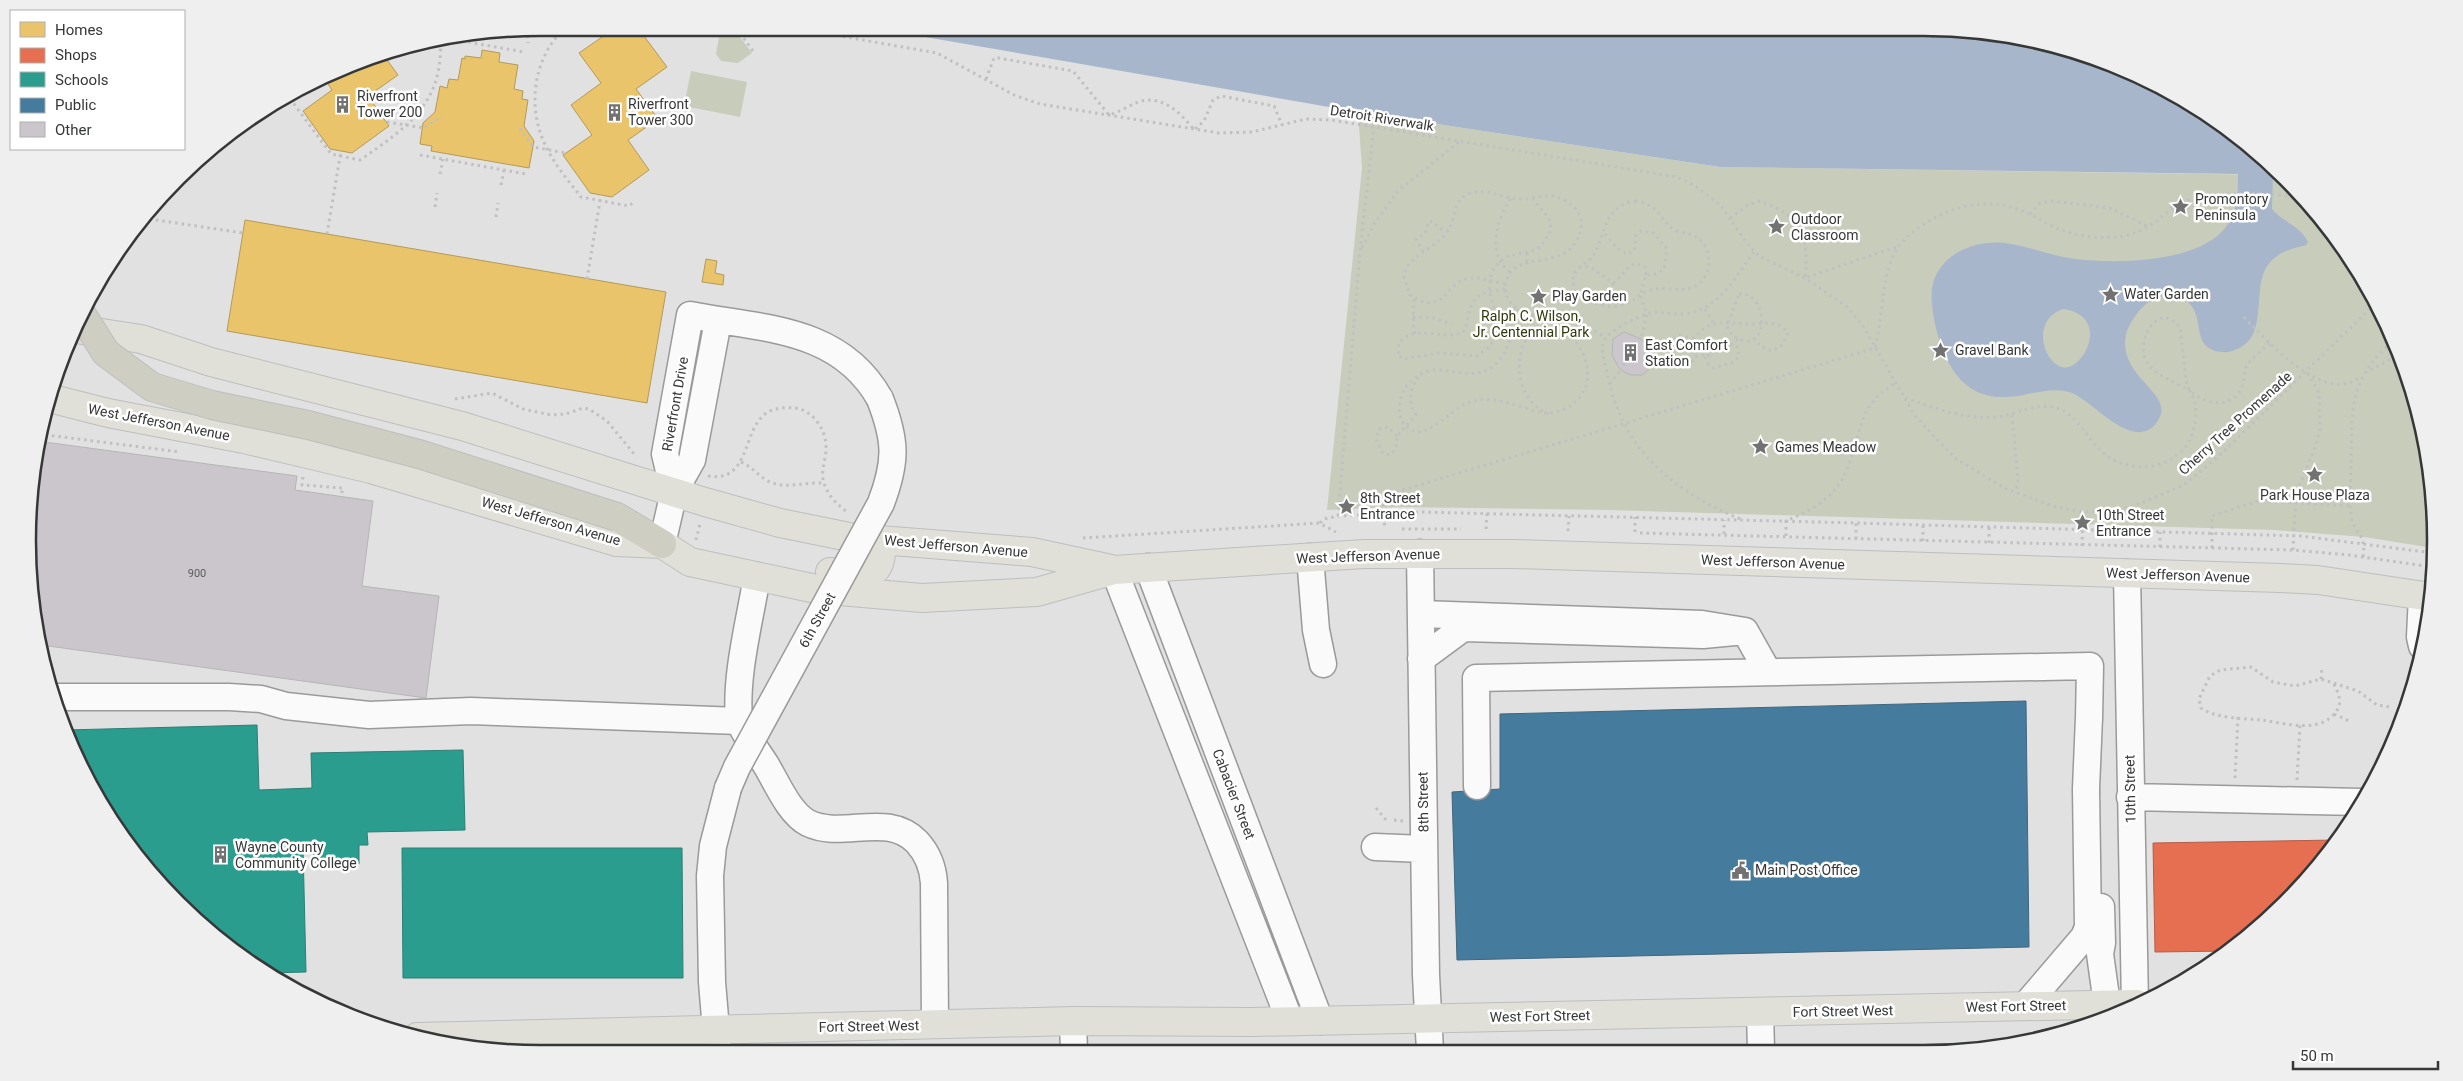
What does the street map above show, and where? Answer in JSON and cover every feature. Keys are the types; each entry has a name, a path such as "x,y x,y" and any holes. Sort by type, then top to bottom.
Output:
{"highway":[{"path":"86,322 106,353 152,388 212,405 308,425 419,454 617,517 662,544"}],"main road":[{"name":"West Jefferson Avenue","path":"83,330 142,339 212,362 462,426 780,523 853,527 1032,552 1114,570"},
{"name":"West Jefferson Avenue","path":"56,400 108,413 244,439 371,469 617,542 662,544 690,562 816,589 922,598 1037,592 1114,570 1310,557 1420,553 1524,554 2318,580 2423,596"},
{"path":"714,567 759,563 862,576 874,572 880,563 881,554 873,544 853,527"},
{"name":"West Fort Street","path":"1926,1008 2120,1004"},
{"name":"Fort Street West","path":"1760,1012 1926,1008"},
{"name":"West Fort Street","path":"1320,1020 1760,1012"},
{"name":"Fort Street West","path":"465,1038 716,1041 935,1024 1073,1021 1172,1023 1320,1020"}],"street":[{"name":"6th Street","path":"690,315 788,332 828,346 845,356 861,371 880,399 892,433 893,449 888,483 882,502 737,767 728,788 713,846 710,876 716,1041"},
{"name":"Riverfront Drive","path":"674,492 665,454 690,315"},
{"name":"Riverfront Drive","path":"662,544 674,492 692,460 718,320"},
{"name":"8th Street","path":"1420,553 1426,975 1430,1018 1430,1045"},
{"path":"1310,557 1316,630 1323,664"},
{"name":"Cabacier Street","path":"1148,568 1320,1020"},
{"path":"1114,570 1290,1021"},
{"name":"10th Street","path":"2127,574 2130,797 2136,997"},
{"path":"757,576 740,678 739,721 790,804 806,822 824,827 892,828 911,837 926,852 933,869 934,883 935,1024"},
{"path":"1421,614 1702,624 1745,632 1768,672"},
{"path":"1421,659 1463,628 1703,635 1745,632"},
{"path":"1477,786 1476,678 2090,666 2089,720 2099,788 2102,942 2100,954 2107,1004"},
{"path":"61,697 229,697 261,699 286,706 369,715 471,711 739,721"},
{"path":"2025,1006 2084,938 2088,927 2086,789 2089,717 2089,720"},
{"path":"2130,797 2354,802"},
{"path":"1374,848 1424,849"},
{"path":"1760,1012 1760,1045"},
{"path":"1073,1021 1074,1045"}],"path":[{"path":"527,36 528,43"},
{"path":"559,36 548,49 536,81 537,118 544,142 581,197 629,206 634,202"},
{"path":"742,36 753,51"},
{"name":"Detroit Riverwalk","path":"840,36 937,52 1027,101 1194,130 1237,134 1318,119 1677,177 1709,195 1730,218 1754,252 1765,260 1805,278 1847,308 1863,326 1915,416 1955,458 1978,474 2016,493"},
{"path":"468,42 524,52"},
{"path":"291,102 294,104 331,154 360,160 402,130 424,106 437,78 441,46"},
{"path":"986,79 994,58 1070,70 1109,115 1136,103 1156,101 1175,110 1194,130 1204,120 1213,100 1221,96 1274,106 1282,125"},
{"path":"387,122 424,128 442,116"},
{"path":"1338,516 1360,251 1374,127"},
{"path":"520,128 533,147 566,153"},
{"path":"1360,251 1374,224 1399,190 1459,141"},
{"path":"327,234 341,151"},
{"path":"420,155 526,174"},
{"path":"440,174 442,159"},
{"path":"501,185 504,170"},
{"path":"1415,334 1413,317 1414,299 1404,282 1405,272 1410,262 1448,231 1453,210 1466,195 1481,191 1511,198 1533,199 1552,196 1564,200 1580,216 1581,228 1575,244 1563,255 1552,260 1527,262 1519,265 1510,272 1505,287"},
{"path":"434,207 437,193"},
{"path":"1730,218 1748,205 1760,202 1788,215 1798,224 1804,238 1807,252 1805,278 1899,246 1932,219 1957,208 1984,204 2002,206 2030,214 2057,228 2084,236 2123,236 2148,227 2173,206 2182,202 2225,194 2291,197"},
{"path":"586,278 601,195"},
{"path":"1510,272 1499,260 1496,246 1501,215 1511,198"},
{"path":"1505,287 1489,291 1476,297 1463,332 1449,336 1408,335 1399,342 1397,352 1400,358 1439,353 1471,357 1482,354 1495,341 1499,333 1498,321 1489,291 1490,280 1499,260 1516,253 1535,250 1542,245 1551,230 1552,223 1550,218 1533,199"},
{"path":"2030,214 2040,203 2051,201 2110,208 2148,227"},
{"path":"1635,202 1644,203 1655,208 1675,230 1697,236 1706,247 1709,265 1699,285 1686,290 1658,288 1628,303 1600,305 1588,302 1574,290 1573,275 1578,267 1593,257 1605,234 1608,220 1619,206 1635,202"},
{"path":"496,217 498,203"},
{"path":"153,218 243,234"},
{"path":"1422,252 1416,239 1425,233 1429,221 1448,231"},
{"path":"1605,234 1618,250 1627,254 1634,251 1636,235 1641,231 1648,230 1660,238 1667,250 1666,264 1660,272 1646,275"},
{"path":"1340,507 1382,497 1875,348 1889,266 1899,246"},
{"path":"1526,252 1527,262"},
{"path":"1744,520 1719,510 1676,485 1648,458 1623,424 1616,410 1602,346 1605,338 1647,314 1654,312 1682,314 1705,309 1724,292 1754,252"},
{"path":"1600,305 1604,297 1612,290 1613,283 1621,278 1631,264 1636,263 1645,267 1646,275 1640,296 1647,314 1641,338"},
{"path":"1578,267 1590,267 1613,283"},
{"path":"1414,299 1425,303 1438,302 1447,296 1458,282 1464,279 1490,280 1505,287 1512,303 1519,309 1535,316 1575,322 1605,338"},
{"path":"1694,339 1699,352 1714,368 1734,362 1739,356 1737,340 1730,332 1728,322 1739,294 1742,294 1756,300 1761,323 1755,340"},
{"path":"1519,309 1505,355 1490,369 1469,374 1438,370 1420,375 1405,385 1400,398 1400,415 1406,426 1418,432 1426,431 1476,399 1492,399 1549,414 1564,411 1578,400 1584,390 1587,372 1580,348 1553,318"},
{"path":"1705,309 1714,324"},
{"name":"Cherry Tree Promenade","path":"2016,493 2052,506 2083,512 2134,506 2184,485 2217,458 2371,309"},
{"path":"1413,317 1433,318 1452,324"},
{"path":"2244,317 2288,361 2320,378 2340,384 2355,382 2388,347"},
{"path":"1549,414 1536,407 1526,395 1519,377 1519,368 1522,348 1529,335 1539,325 1553,318"},
{"path":"1904,398 1954,415 1988,418 2012,414 2034,407 2055,408 2073,419 2102,454 2109,459 2120,464 2149,467 2175,458 2186,448 2192,436 2196,404 2190,391 2184,380 2180,328 2172,319 2159,318 2149,329 2145,337 2145,357 2149,365 2163,378 2190,391 2211,402 2228,402 2241,389 2246,367 2269,342"},
{"path":"1694,339 1702,330 1714,324 1728,322 1761,323 1783,327 1788,336 1781,346 1772,351 1762,348 1755,340"},
{"path":"1694,339 1680,336 1673,340 1672,346 1678,359 1685,364 1693,361 1699,352"},
{"path":"1705,357 1737,340 1755,340"},
{"path":"1623,365 1638,343"},
{"path":"2363,557 2366,543 2353,522 2351,506 2352,412 2356,389 2362,375 2392,358"},
{"path":"1610,384 1621,369"},
{"path":"2294,550 2295,503 2300,482 2315,448 2320,429 2319,393 2307,372"},
{"path":"1397,436 1387,427 1379,429 1376,439 1382,452 1386,455 1394,452 1397,436 1416,415 1412,407 1410,394 1420,375"},
{"path":"1786,521 1817,505 1837,487 1853,457 1870,404 1878,395 1895,383"},
{"path":"450,399 492,393 523,409 551,415 566,414 583,408 589,409 607,420 628,448 641,457"},
{"path":"703,475 720,476 741,462 752,430 759,418 769,410 783,407 798,408 816,419 823,430 826,450 822,474 824,483 834,501 853,527"},
{"path":"2012,414 2018,479 2016,493"},
{"path":"48,435 186,453"},
{"path":"741,462 753,467 763,477 775,484 824,483"},
{"path":"304,469 302,485 342,488 341,496"},
{"path":"1382,497 1385,529"},
{"path":"2212,548 2212,516 2247,503 2351,506"},
{"path":"2083,512 2082,546 2294,550 2363,557 2426,567"},
{"path":"1164,533 1319,523 1324,519 1338,516 1384,513 1486,514 2294,536 2366,543 2427,552"},
{"path":"1486,514 1486,529"},
{"path":"1568,531 1569,516"},
{"path":"1635,517 1635,532"},
{"path":"696,540 701,519"},
{"path":"1724,520 1724,534"},
{"path":"1786,521 1786,536"},
{"path":"1856,523 1856,539"},
{"path":"1923,525 1923,541"},
{"path":"1989,527 1989,543"},
{"path":"2160,532 2160,547"},
{"path":"2321,680 2322,666"},
{"path":"2334,684 2340,700 2338,709 2330,719 2317,725 2300,725 2217,714 2201,708 2199,699 2202,688 2210,676 2220,670 2251,667 2273,682 2295,686 2321,680 2358,691 2377,705 2390,707"},
{"path":"2334,714 2348,721"},
{"path":"2234,799 2238,717"},
{"path":"2296,800 2300,725"},
{"path":"1376,808 1386,820"},
{"path":"1394,820 1403,820"}],"green space":[{"path":"739,36 752,53 738,63 721,61 716,54 719,37"},
{"path":"691,71 747,82 740,117 684,106"},
{"name":"Ralph C. Wilson, Jr. Centennial Park","path":"1358,112 1720,167 2269,175 2302,208 2323,234 2342,260 2375,317 2400,378 2410,410 2422,475 2426,508 2427,547 2364,537 2274,530 1609,510 1399,507 1327,510 1362,168"}],"water":[{"path":"919,36 1922,36 1988,41 2053,53 2085,63 2146,88 2203,121 2255,161 2273,178 2272,209 2301,232 2308,242 2306,245 2280,254 2268,265 2260,287 2256,325 2252,336 2244,345 2232,351 2215,351 2204,344 2194,310 2190,304 2179,297 2165,296 2152,300 2140,310 2127,331 2125,347 2129,361 2136,372 2160,402 2161,412 2157,422 2148,430 2137,432 2126,429 2081,398 2066,391 2048,391 2007,397 1993,396 1970,388 1953,369 1938,336 1932,301 1932,288 1936,276 1950,258 1970,247 1981,244 2014,244 2066,258 2093,261 2138,260 2184,252 2205,244 2221,233 2232,217 2237,202 2238,174 1720,167 1358,112","holes":["2063,309 2075,312 2085,319 2090,329 2088,345 2083,356 2077,362 2068,367 2059,366 2051,359 2046,350 2043,338 2045,327 2051,316"]}],"building: Homes":[{"name":"Riverfront Tower 300","path":"603,36 644,36 667,67 636,89 658,119 628,140 649,170 612,197 590,193 563,155 592,135 571,105 601,83 579,53"},
{"path":"482,50 500,53 499,62 518,65 514,89 523,91 522,99 528,100 524,126 534,141 529,168 431,151 432,146 420,144 423,123 435,112 440,86 447,88 449,79 458,80 462,58 465,59 465,56 481,58"},
{"name":"Riverfront Tower 200","path":"387,60 398,75 368,96 389,126 352,153 330,149 303,111 332,90 328,84"},
{"path":"245,220 666,292 647,403 227,331"},
{"path":"706,259 717,261 715,273 724,275 723,285 702,282"}],"building: Shops":[{"path":"2328,840 2302,873 2279,897 2255,920 2215,951 2155,952 2153,843"}],"building: Schools":[{"name":"Wayne County Community College","path":"257,725 259,790 312,788 311,753 463,750 465,830 367,832 368,845 359,845 359,864 314,864 313,847 303,847 306,972 281,973 260,960 208,920 161,873 121,821 88,764 74,730"},
{"path":"402,848 682,848 683,978 403,978"}],"building: Public":[{"name":"Main Post Office","path":"2026,701 2029,947 1457,960 1452,792 1500,789 1500,714"}],"building: Other":[{"name":"East Comfort Station","path":"1624,332 1641,339 1650,350 1652,357 1650,368 1642,375 1631,375 1624,372 1619,368 1612,355 1613,339"},
{"path":"46,442 297,476 295,490 373,501 362,586 439,596 426,698 48,646 37,573 36,540 37,508"}],"place":[{"name":"Riverfront Tower 200","path":"343,104"},
{"name":"Riverfront Tower 300","path":"614,112"},
{"name":"Promontory Peninsula","path":"2181,207"},
{"name":"Outdoor Classroom","path":"1777,227"},
{"name":"Water Garden","path":"2110,294"},
{"name":"Play Garden","path":"1538,296"},
{"name":"Gravel Bank","path":"1941,350"},
{"name":"East Comfort Station","path":"1631,353"},
{"name":"Games Meadow","path":"1761,447"},
{"name":"Park House Plaza","path":"2315,475"},
{"name":"8th Street Entrance","path":"1346,506"},
{"name":"10th Street Entrance","path":"2082,523"},
{"name":"Wayne County Community College","path":"221,855"},
{"name":"Main Post Office","path":"1741,870"}]}
